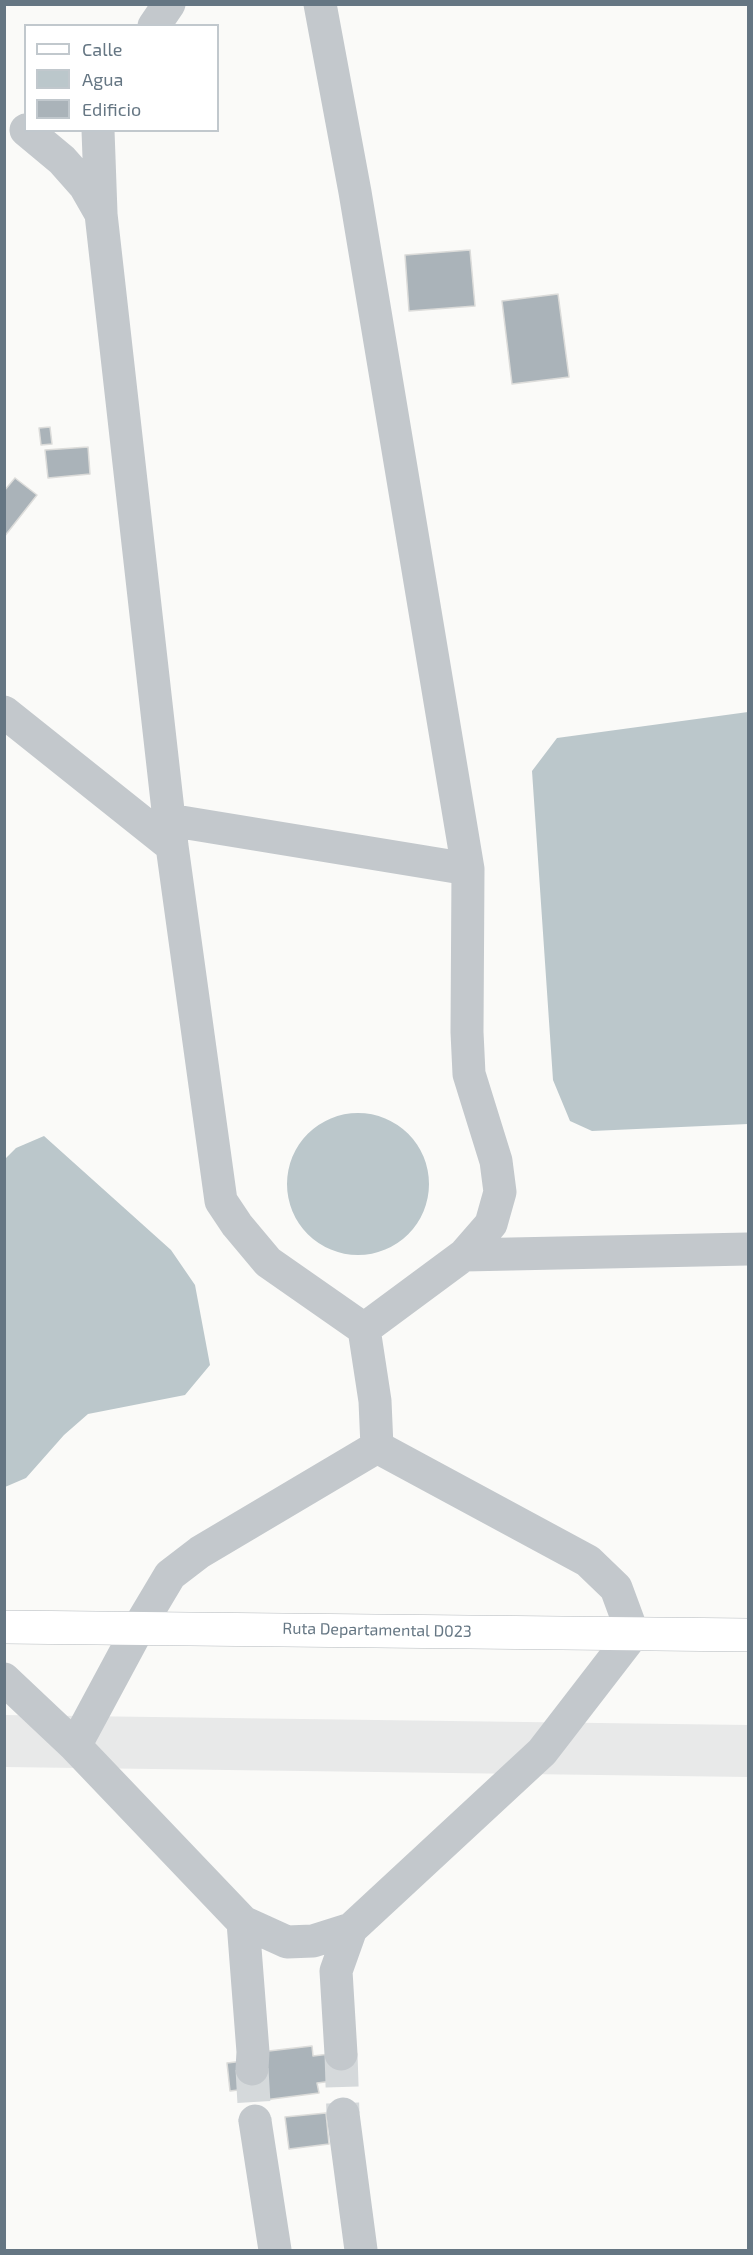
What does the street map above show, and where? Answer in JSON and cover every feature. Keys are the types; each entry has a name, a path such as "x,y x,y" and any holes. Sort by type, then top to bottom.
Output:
{"main road":[{"name":"Ruta Departamental D023","path":"4,1627 748,1635"}],"street":[{"path":"155,24 169,4"},
{"path":"320,4 355,192 468,869 469,1074 496,1161 500,1192 491,1224 464,1255 364,1329"},
{"path":"4,113 24,128"},
{"path":"28,132 62,160 85,186 101,214"},
{"path":"98,132 101,214 170,833 221,1200 237,1226 268,1262 364,1329 375,1401 377,1447"},
{"path":"4,712 170,833 468,869"},
{"path":"464,1255 748,1249"},
{"path":"75,1746 139,1627 170,1575 200,1552 377,1447"},
{"path":"4,1679 75,1746 243,1922 287,1942 313,1941 351,1929 542,1752 633,1634 616,1588 588,1561 377,1447"},
{"path":"243,1922 253,2052 252,2068"},
{"path":"341,2054 336,1971 351,1929"},
{"path":"343,2114 361,2250"},
{"path":"255,2121 275,2250"}],"shaded area":[{"path":"5,1715 748,1725 748,1777 5,1767"}],"water":[{"path":"748,712 748,1124 592,1131 570,1121 553,1080 532,771 557,738"},
{"path":"358,1113 385,1118 408,1134 424,1157 429,1184 424,1211 408,1234 385,1250 358,1255 331,1250 308,1234 292,1211 287,1184 292,1157 308,1134 331,1118"},
{"path":"44,1136 171,1250 195,1285 210,1365 185,1395 88,1414 64,1435 26,1478 5,1487 5,1159 16,1148"}],"building":[{"path":"470,250 475,306 409,311 405,255"},
{"path":"558,294 569,377 512,384 502,301"},
{"path":"50,427 52,444 41,445 39,428"},
{"path":"88,447 90,474 48,478 45,450"},
{"path":"15,478 37,495 4,537 4,491"},
{"path":"312,2046 313,2056 346,2052 349,2079 317,2083 319,2093 264,2100 263,2087 230,2091 227,2063 261,2059 260,2052"},
{"path":"326,2113 329,2144 289,2149 285,2117"}],"tunnel":[{"path":"341,2054 343,2114"},
{"path":"252,2069 255,2121"}]}
